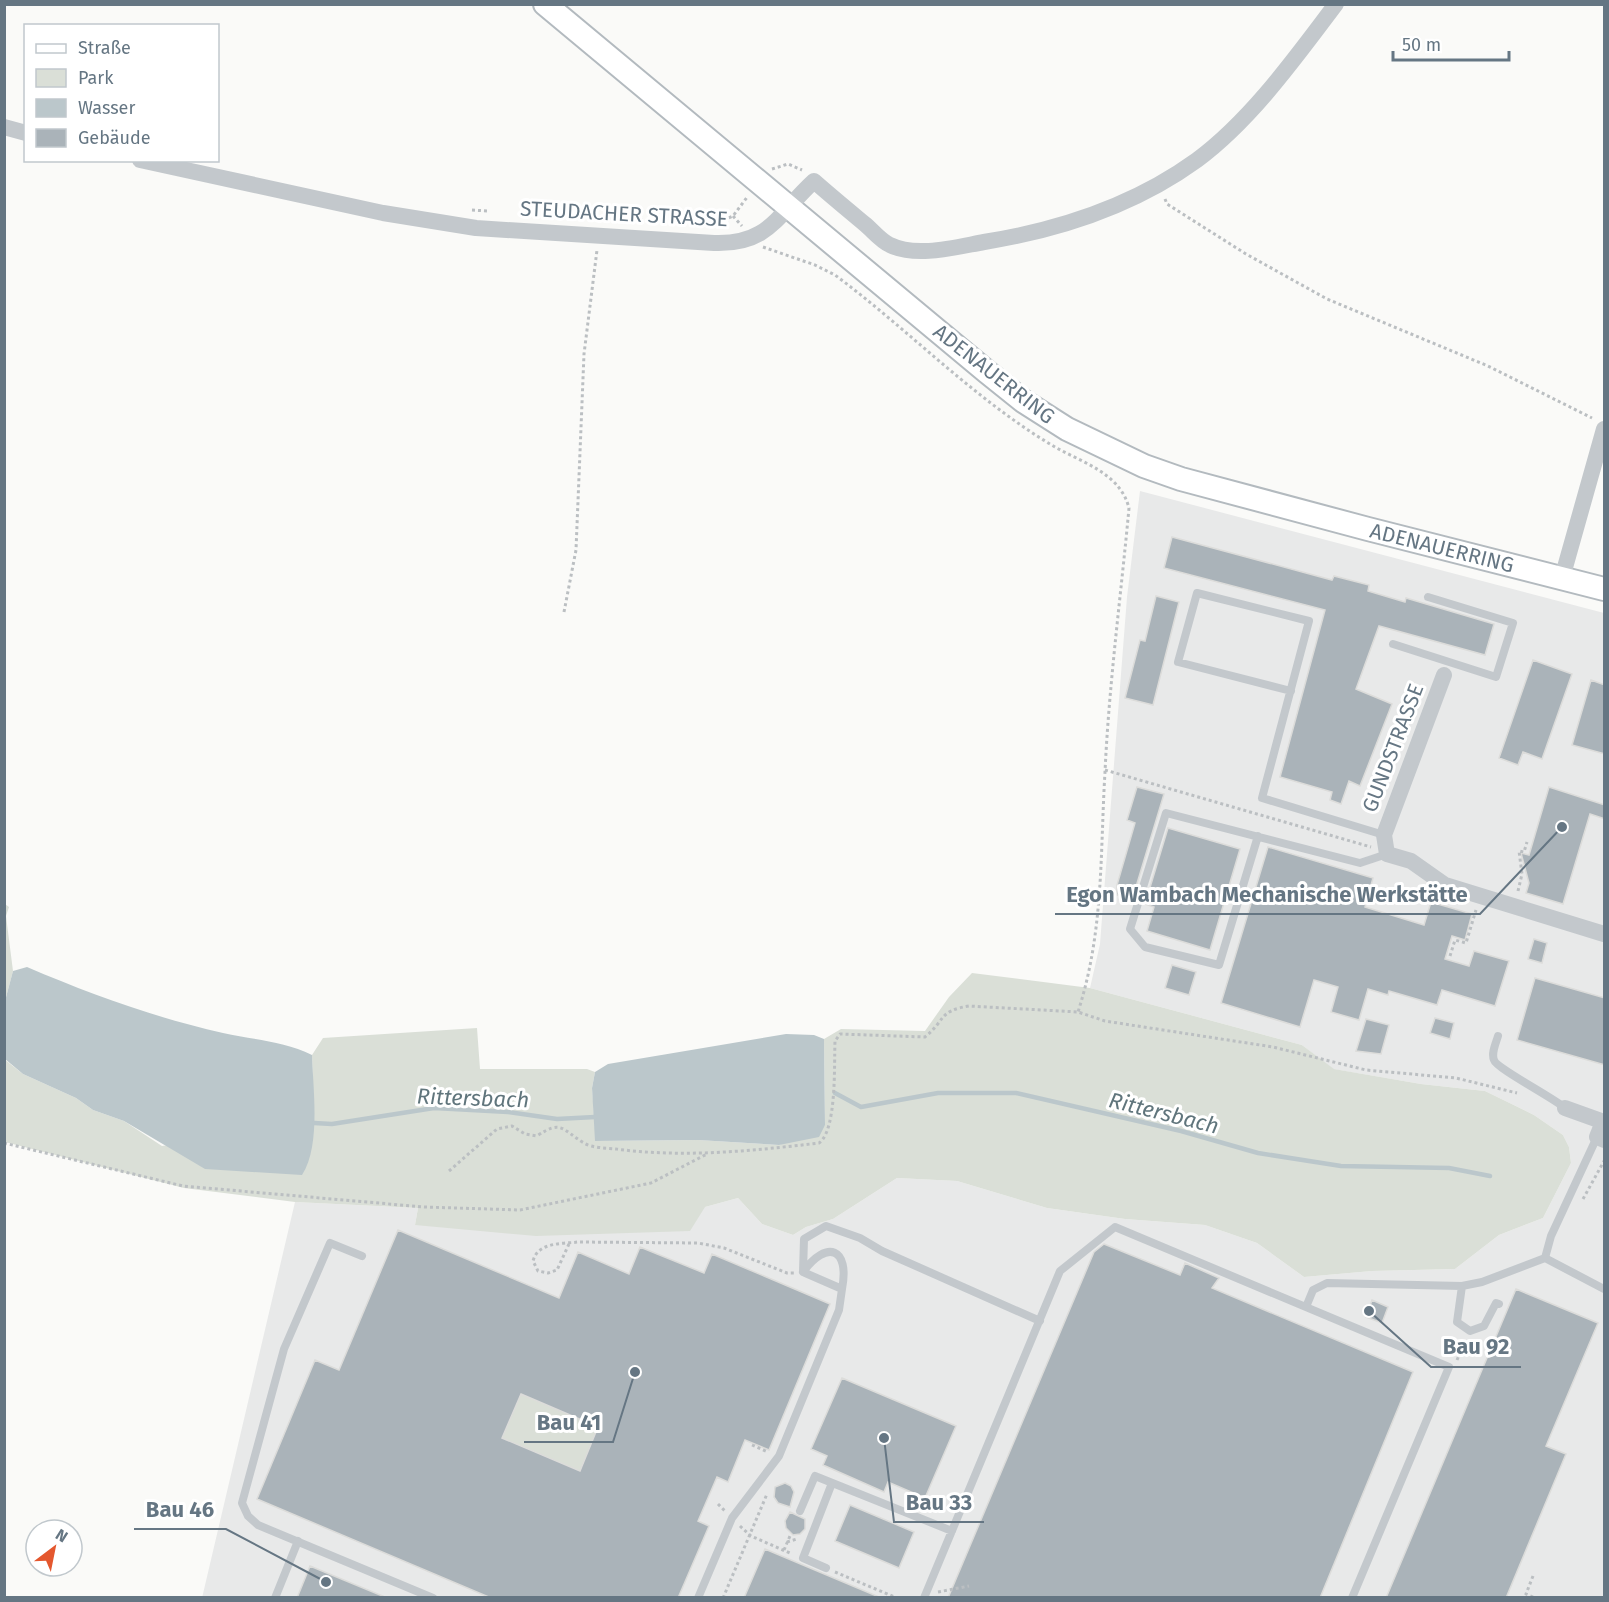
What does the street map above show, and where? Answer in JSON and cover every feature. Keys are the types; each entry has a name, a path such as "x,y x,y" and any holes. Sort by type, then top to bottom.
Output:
{"main road":[{"name":"ADENAUERRING","path":"545,4 1023,401 1067,429 1112,453 1181,479 1605,589"}],"street":[{"path":"814,181 889,245 907,251 948,248 1011,238 1088,217 1159,186 1199,158 1235,126 1296,57 1336,4"},
{"path":"4,127 24,132"},
{"name":"STEUDACHER STRASSE","path":"149,162 394,215 476,228 734,244 754,239 773,224 814,181"},
{"path":"1562,578 1599,424"},
{"name":"GUNDSTRASSE","path":"1387,854 1384,835 1447,668"},
{"path":"1387,854 1411,861 1445,885 1605,934"},
{"path":"1565,1108 1602,1130"}],"lane":[{"path":"1291,691 1179,662 1197,593 1309,621 1291,691 1262,798 1384,835"},
{"path":"1393,644 1447,668 1496,676 1513,623 1428,597"},
{"path":"1258,836 1219,965 1145,947 1130,929 1166,813 1258,836 1360,863 1387,854"},
{"path":"1498,1036 1493,1056 1497,1065 1549,1094 1565,1108"},
{"path":"1545,1258 1551,1236 1602,1130"},
{"path":"803,1272 804,1239 826,1226 860,1238 882,1251 1040,1321"},
{"path":"925,1596 1060,1271 1115,1227 1449,1367 1352,1598"},
{"path":"362,1256 330,1243 284,1349 243,1492 242,1503 248,1516 258,1525 434,1598"},
{"path":"698,1598 732,1518 779,1456 838,1310 844,1264 838,1255 829,1251 820,1253 803,1272"},
{"path":"1306,1307 1313,1290 1327,1283 1462,1286 1482,1282 1545,1258 1605,1289"},
{"path":"803,1272 842,1289"},
{"path":"1462,1286 1457,1322 1470,1331 1484,1326 1496,1303 1499,1304"},
{"path":"800,1511 815,1476 952,1531"},
{"path":"826,1568 802,1558 832,1483"},
{"path":"275,1598 298,1541"}],"path":[{"path":"592,218 717,223 733,216 774,168 788,164 801,169 814,181"},
{"path":"1159,186 1167,204 1246,254 1327,299 1488,366 1599,424"},
{"path":"467,209 495,212"},
{"path":"564,612 576,550 584,354 599,237"},
{"path":"1078,1012 1094,956 1099,917 1105,770 1129,508"},
{"path":"1105,770 1358,842 1387,854"},
{"path":"1513,907 1522,873 1519,851 1524,852 1527,842"},
{"path":"1450,956 1455,940 1467,943 1480,897"},
{"path":"449,1171 497,1129 512,1126 525,1134 537,1136 550,1127 562,1127 586,1145 617,1150 709,1153 819,1143 825,1139 830,1124 836,1041 840,1034 925,1037 935,1028 942,1015 954,1008 969,1006 1078,1012 1105,1022 1273,1047 1366,1070 1456,1078 1526,1094"},
{"path":"4,1143 183,1186 424,1207 520,1210 651,1183 709,1153"},
{"path":"1580,1204 1605,1161"},
{"path":"569,1244 557,1270 548,1273 538,1270 533,1261 535,1253 542,1247 569,1244 698,1243 715,1245 787,1273 803,1272"},
{"path":"1449,1367 1457,1362 1467,1339"},
{"path":"752,1445 779,1456"},
{"path":"723,1598 770,1486"},
{"path":"751,1536 802,1558"},
{"path":"784,1550 790,1536"},
{"path":"826,1568 897,1598"},
{"path":"1533,1576 1526,1594 1535,1598"},
{"path":"925,1596 969,1586"}],"shaded area":[{"path":"1140,491 1604,613 1604,1597 202,1598 295,1202 418,1208 415,1225 705,1207 738,1198 762,1224 793,1235 806,1227 833,1219 897,1178 957,1181 1047,1208 1125,1219 1205,1225 1257,1243 1304,1277 1372,1271 1455,1269 1499,1235 1543,1218 1571,1163 1569,1147 1563,1135 1534,1115 1485,1091 1421,1084 1333,1069 1302,1045 1090,988 1100,944 1127,597"}],"green space":[{"path":"5,904 9,907 6,916 13,971 5,1001"},
{"path":"972,973 1090,988 1302,1045 1334,1069 1421,1084 1485,1091 1534,1115 1563,1135 1569,1147 1571,1163 1543,1218 1499,1235 1455,1269 1372,1271 1304,1277 1257,1243 1205,1225 1125,1219 1047,1208 957,1181 897,1178 833,1219 806,1227 793,1235 762,1224 738,1198 705,1207 690,1231 536,1236 415,1225 418,1208 295,1202 184,1188 5,1142 4,1059 23,1074 76,1098 93,1110 124,1121 162,1146 314,1123 312,1055 323,1038 477,1028 480,1069 587,1069 595,1072 592,1088 596,1141 698,1140 779,1145 825,1125 824,1039 841,1029 925,1031 949,997"},
{"path":"521,1394 598,1427 580,1471 502,1438"}],"water":[{"path":"27,967 148,1013 223,1033 280,1044 312,1055 314,1133 308,1163 302,1175 205,1169 124,1121 93,1110 76,1098 23,1074 5,1059 5,1001 13,971"},
{"path":"786,1034 814,1035 824,1039 825,1125 819,1137 779,1145 698,1140 595,1141 592,1088 595,1072 608,1064"}],"building":[{"path":"1172,537 1332,580 1334,576 1369,585 1368,591 1405,602 1406,598 1494,624 1485,655 1379,626 1356,689 1392,704 1360,786 1349,781 1341,804 1330,800 1332,792 1280,777 1325,610 1164,568"},
{"path":"1156,596 1179,602 1153,705 1125,698 1140,640 1145,641"},
{"path":"1533,660 1572,674 1542,759 1523,752 1518,765 1499,758"},
{"path":"1591,680 1605,685 1605,754 1572,745"},
{"path":"1137,787 1164,794 1132,900 1117,895 1117,885 1135,823 1127,820"},
{"path":"1549,787 1605,805 1605,819 1590,814 1563,904 1526,893 1529,883 1521,853 1529,855"},
{"path":"1168,828 1240,849 1210,950 1147,931 1154,907 1145,904"},
{"path":"1268,847 1373,878 1365,907 1424,925 1431,902 1472,914 1465,940 1452,936 1445,959 1469,966 1474,951 1509,961 1495,1006 1442,990 1437,1005 1389,991 1388,995 1368,989 1359,1020 1331,1012 1338,987 1314,980 1300,1027 1221,1003"},
{"path":"1534,939 1547,943 1542,963 1528,959"},
{"path":"1172,965 1196,972 1189,995 1165,988"},
{"path":"1535,978 1605,998 1605,1065 1517,1040"},
{"path":"1435,1018 1454,1023 1450,1039 1430,1033"},
{"path":"1366,1019 1389,1025 1381,1054 1356,1051"},
{"path":"398,1230 559,1298 578,1252 629,1274 640,1247 704,1273 712,1254 830,1304 769,1450 745,1440 728,1482 717,1477 698,1521 709,1526 678,1598 491,1598 257,1499 315,1360 339,1370","holes":["521,1394 598,1427 580,1471 502,1438"]},
{"path":"1104,1244 1180,1275 1185,1263 1219,1278 1212,1288 1413,1372 1320,1598 948,1598 1094,1252"},
{"path":"1516,1289 1598,1323 1546,1446 1566,1454 1506,1598 1386,1598"},
{"path":"1372,1300 1388,1307 1382,1323 1366,1317"},
{"path":"842,1378 956,1426 925,1498 888,1482 884,1492 823,1465 827,1456 811,1449"},
{"path":"785,1483 791,1486 794,1492 790,1507 778,1503 774,1497 775,1487"},
{"path":"850,1505 914,1532 899,1568 835,1541"},
{"path":"790,1512 805,1519 805,1529 800,1534 793,1535 786,1528 785,1521"},
{"path":"765,1549 879,1597 879,1598 744,1598"},
{"path":"310,1566 385,1597 385,1598 297,1598"}],"waterway":[{"name":"Rittersbach","path":"835,1093 861,1107 938,1093 1016,1093 1181,1131 1258,1153 1341,1166 1449,1168 1490,1176"},
{"name":"Rittersbach","path":"314,1123 332,1124 434,1108 508,1112 557,1119 595,1117"}],"place":[{"name":"Egon Wambach Mechanische Werkstätte","path":"1562,827"},
{"name":"Bau 92","path":"1369,1311"},
{"name":"Bau 41","path":"635,1372"},
{"name":"Bau 33","path":"884,1438"},
{"name":"Bau 46","path":"326,1582"}]}
